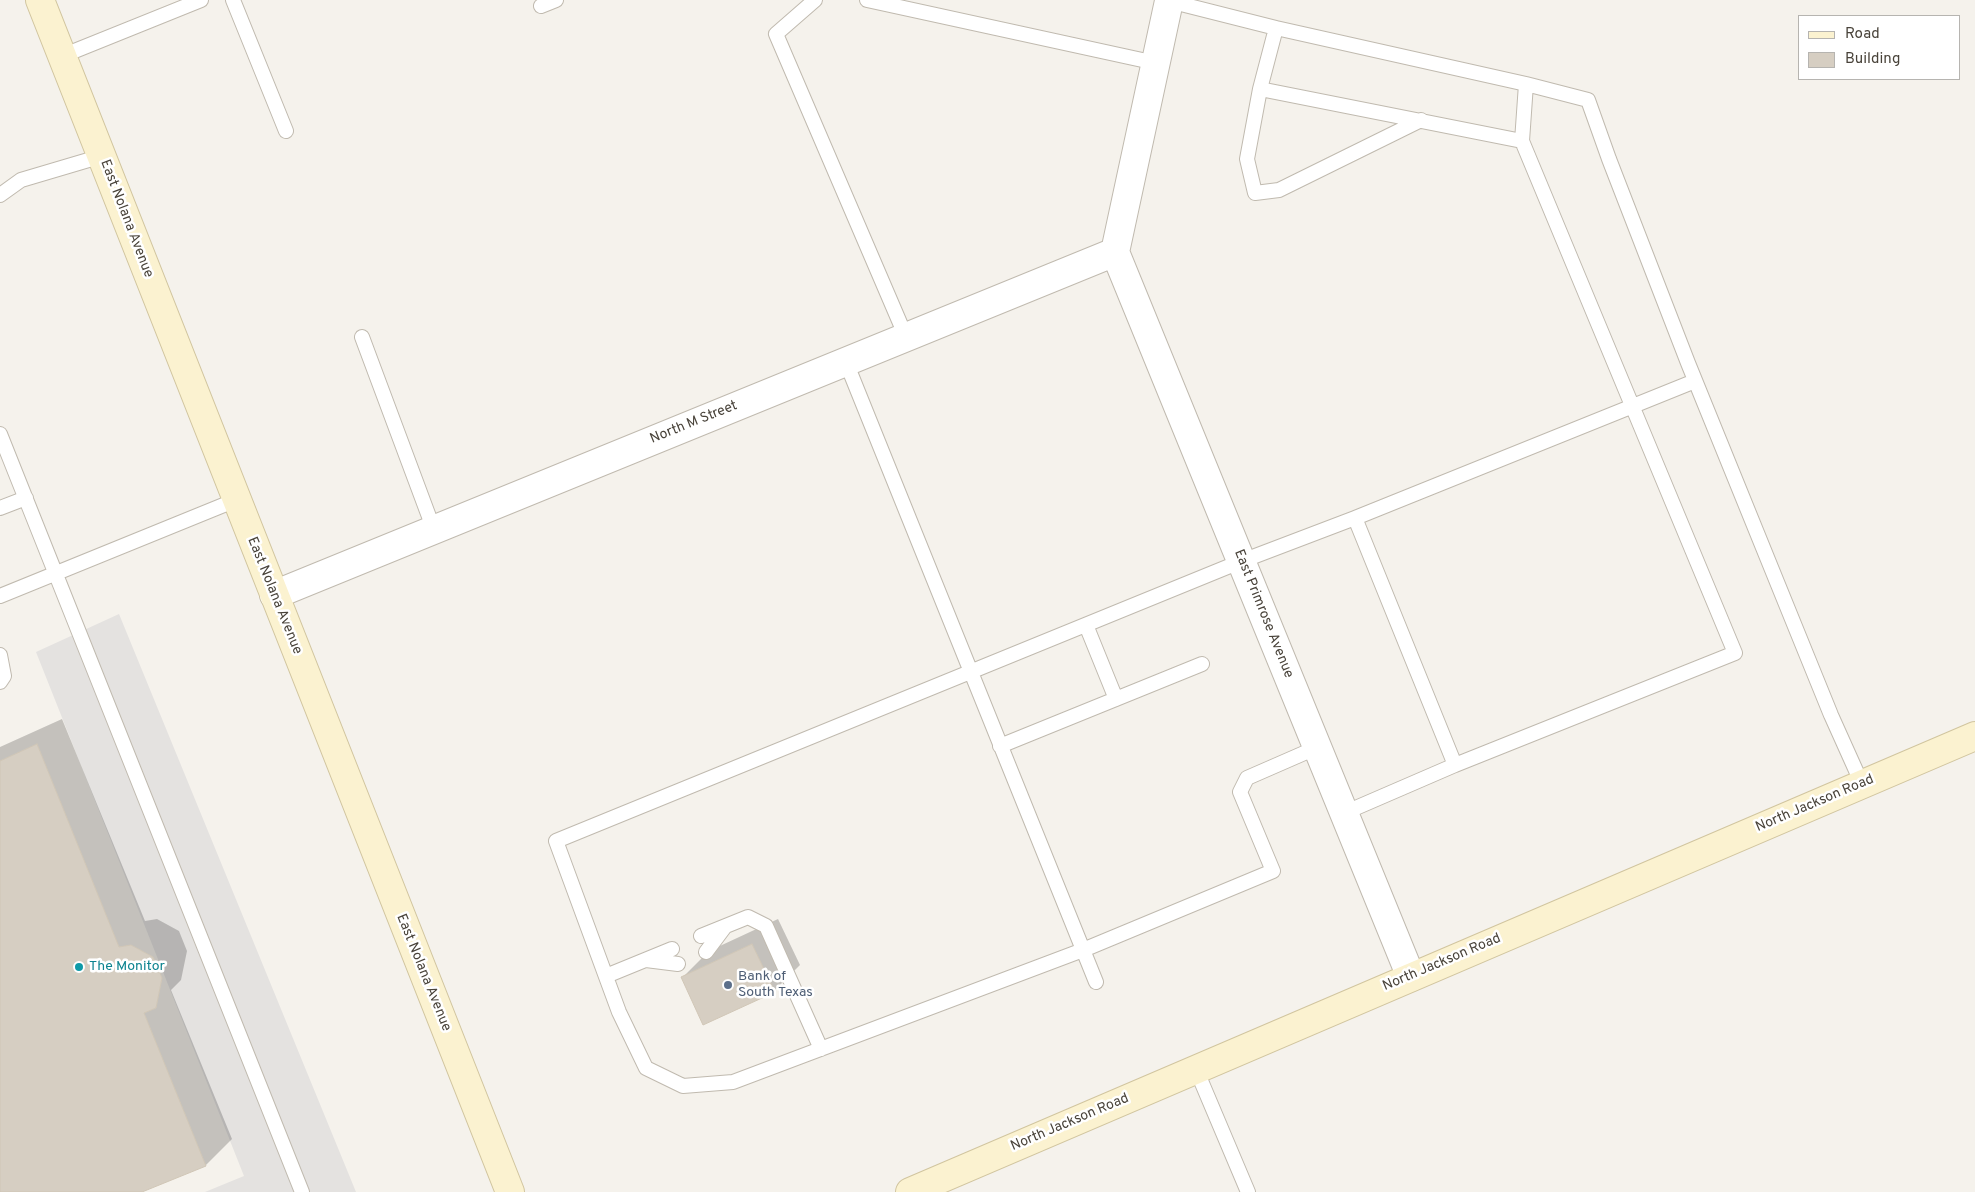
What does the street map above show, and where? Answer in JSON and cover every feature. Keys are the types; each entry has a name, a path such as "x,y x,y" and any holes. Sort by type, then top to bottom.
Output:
{"main road":[{"name":"East Nolana Avenue","path":"40,0 510,1192"},
{"name":"North Jackson Road","path":"910,1192 1975,736"}],"street":[{"path":"1115,252 1169,1"},
{"name":"North M Street","path":"274,595 1115,252"},
{"name":"East Primrose Avenue","path":"1115,252 1411,977"}],"lane":[{"path":"62,56 201,0"},
{"path":"233,0 286,131"},
{"path":"541,6 556,0"},
{"path":"815,0 776,34 906,337"},
{"path":"867,0 1156,62"},
{"path":"1169,1 1276,28 1526,84 1588,100 1695,380 1831,715 1862,784"},
{"path":"1276,28 1260,88 1247,159 1256,193 1279,190 1421,120"},
{"path":"1344,813 1455,765 1735,653 1522,141 1526,84"},
{"path":"1260,88 1522,141"},
{"path":"0,195 21,180 102,156"},
{"path":"362,337 434,530"},
{"path":"846,362 1096,982"},
{"path":"1318,747 1247,778 1240,792 1273,870 1082,950 733,1082 683,1086 646,1068 619,1012 556,841 1242,561 1355,518 1695,380"},
{"path":"0,434 57,573 302,1192"},
{"path":"0,508 26,498"},
{"path":"0,596 236,500"},
{"path":"1355,518 1455,765"},
{"path":"1086,625 1116,698"},
{"path":"0,655 4,676 0,682"},
{"path":"1000,746 1202,664"},
{"path":"702,940 724,927 748,917 766,926 821,1049"},
{"path":"606,976 646,960 674,953"},
{"path":"1196,1069 1247,1192"}],"shaded area":[{"path":"119,614 356,1192 205,1192 244,1176 36,652"}],"building":[{"name":"The Monitor","path":"37,744 119,947 131,945 153,957 162,978 156,1008 144,1013 206,1166 142,1192 0,1192 0,761"},
{"name":"Bank of South Texas","path":"752,944 775,992 703,1025 681,977"}],"place":[{"name":"The Monitor","path":"79,967"},
{"name":"Bank of South Texas","path":"728,985"}]}
